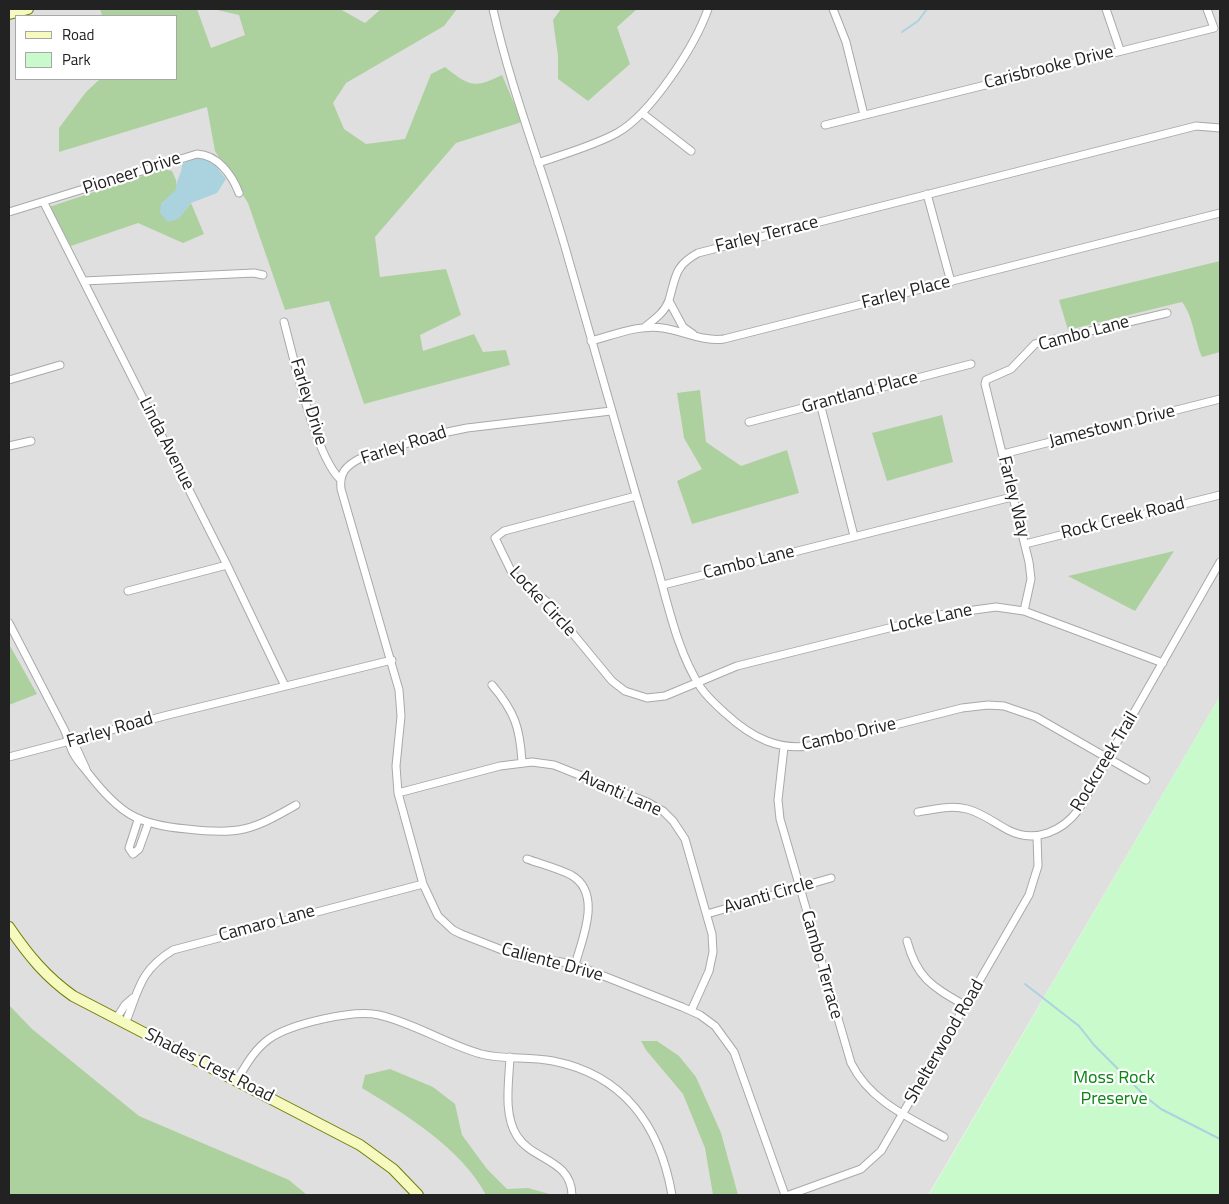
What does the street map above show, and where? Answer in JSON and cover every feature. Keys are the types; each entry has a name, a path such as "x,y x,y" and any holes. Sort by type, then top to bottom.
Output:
{"street":[{"path":"9,14 28,9"},
{"path":"493,9 506,62 564,241 610,410 663,586"},
{"path":"538,163 615,134 642,112 687,52 708,9"},
{"path":"834,9 846,42 864,115"},
{"path":"1106,9 1120,50"},
{"name":"Carisbrooke Drive","path":"825,125 1214,28 1207,9"},
{"path":"642,112 691,151"},
{"name":"Farley Terrace","path":"646,326 659,316 669,301 671,285 683,262 698,253 1196,126 1220,128"},
{"name":"Pioneer Drive","path":"9,212 197,154 206,155 216,160 233,180 239,193"},
{"path":"927,194 951,282"},
{"name":"Linda Avenue","path":"44,202 227,565 285,686"},
{"name":"Farley Place","path":"591,341 646,326 664,328 711,339 724,339 1220,213"},
{"path":"84,281 254,273 263,275"},
{"path":"669,301 683,327 695,336"},
{"name":"Cambo Lane","path":"985,384 986,380 1011,369 1035,344 1167,313"},
{"name":"Farley Drive","path":"284,322 317,434 331,468 340,479"},
{"name":"Grantland Place","path":"749,422 971,364"},
{"path":"9,380 60,365"},
{"name":"Farley Way","path":"985,384 1025,544 1031,579 1024,611"},
{"name":"Jamestown Drive","path":"1003,454 1220,399"},
{"path":"820,403 854,536"},
{"name":"Farley Road","path":"340,479 346,467 359,460 433,435 467,428 610,410"},
{"path":"9,446 31,441"},
{"path":"340,479 392,660"},
{"name":"Rock Creek Road","path":"1025,544 1220,495"},
{"name":"Locke Circle","path":"636,496 504,530 495,538 513,575 546,601 605,674 619,687 632,694 657,698 698,682"},
{"name":"Cambo Lane","path":"663,586 1012,497"},
{"name":"Rockcreek Trail","path":"1037,836 1057,830 1073,818 1220,562"},
{"path":"128,591 227,565"},
{"name":"Cambo Drive","path":"663,586 680,641 698,682 710,699 760,740 784,747 816,745 946,712 975,706 1004,706 1045,721 1146,780"},
{"name":"Locke Lane","path":"698,682 737,666 952,612 996,607 1024,611 1163,663"},
{"path":"9,623 70,742 75,745 87,772 110,798 138,820 148,824 216,832 239,831 258,826 296,805"},
{"name":"Farley Road","path":"9,757 168,715 392,660"},
{"name":"Caliente Drive","path":"392,660 401,703 396,766 398,792 422,884 432,908 453,930 520,957 575,965 691,1011 715,1026 730,1045 787,1195"},
{"path":"492,685 508,704 516,719 520,733 522,762"},
{"name":"Cambo Terrace","path":"784,747 778,808 799,887 851,1063 861,1080 873,1093 903,1114 944,1137"},
{"name":"Avanti Lane","path":"398,792 522,762 554,766 647,802 663,811 673,821 685,839 707,914 713,944 712,962 705,984 691,1011"},
{"path":"918,812 948,807 968,810 1010,831 1037,836"},
{"path":"138,820 129,848 133,854 139,848 148,824"},
{"name":"Shelterwood Road","path":"787,1195 853,1172 868,1164 881,1152 1032,889 1038,866 1037,836"},
{"path":"527,859 572,876 583,888 588,902 588,912 575,965"},
{"name":"Avanti Circle","path":"707,914 831,878"},
{"name":"Camaro Lane","path":"121,1021 125,1006 133,998 141,982 157,961 184,946 422,884"},
{"name":"Shades Crest Road","path":"9,927 35,964 53,982 85,1003 237,1080 372,1152 405,1180 418,1195"},
{"path":"907,941 913,961 926,981 966,1006"},
{"path":"237,1080 257,1050 279,1033 349,1014 378,1015 482,1054 532,1058 570,1066 605,1080 621,1091 638,1111 662,1154 672,1195"},
{"path":"510,1056 509,1106 513,1127 528,1148 561,1168 570,1184 572,1195"}],"shaded area":[{"path":"9,9 1220,9 1220,696 928,1195 300,1195 142,1136 9,1038"}],"green space":[{"path":"100,9 197,9 211,48 245,35 239,15 213,9 340,9 365,23 381,9 457,9 444,26 346,83 333,103 344,129 366,144 405,139 431,74 445,67 466,82 478,84 502,75 522,122 456,143 375,237 380,277 446,269 461,315 420,335 423,351 474,334 483,352 506,350 510,365 364,404 329,301 285,310 248,203 215,151 207,107 59,152 59,128 86,92 99,80 178,80 178,15 102,15"},
{"path":"561,9 637,9 617,27 630,64 588,101 558,79 558,56 553,20"},
{"path":"163,169 172,171 176,180 177,190 161,204 178,219 191,203 204,234 183,243 138,223 71,246 49,207"},
{"path":"1220,261 1220,352 1202,357 1189,315 1182,302 1068,330 1059,300"},
{"path":"700,390 706,442 741,466 787,450 799,493 692,524 677,481 702,469 684,438 677,393"},
{"path":"942,415 953,462 887,481 872,433"},
{"path":"1174,551 1135,611 1068,576"},
{"path":"9,644 37,694 9,705"},
{"name":"Moss Rock Preserve","path":"1220,696 1220,1195 929,1195"},
{"path":"9,1005 32,1029 139,1116 289,1180 307,1195 9,1195"},
{"path":"641,1041 657,1041 679,1056 696,1077 721,1133 738,1195 713,1195 705,1148 683,1094 646,1050"},
{"path":"390,1069 433,1087 455,1104 462,1135 487,1169 507,1189 528,1188 553,1195 486,1195 476,1178 448,1148 414,1121 362,1088 365,1075"}],"water":[{"path":"201,156 209,158 226,179 217,193 191,203 178,219 168,222 160,213 161,204 176,190 182,164"}],"waterway":[{"path":"902,32 918,21 927,9"},
{"path":"1025,984 1079,1026 1094,1045 1147,1098 1161,1109 1220,1139"}]}
